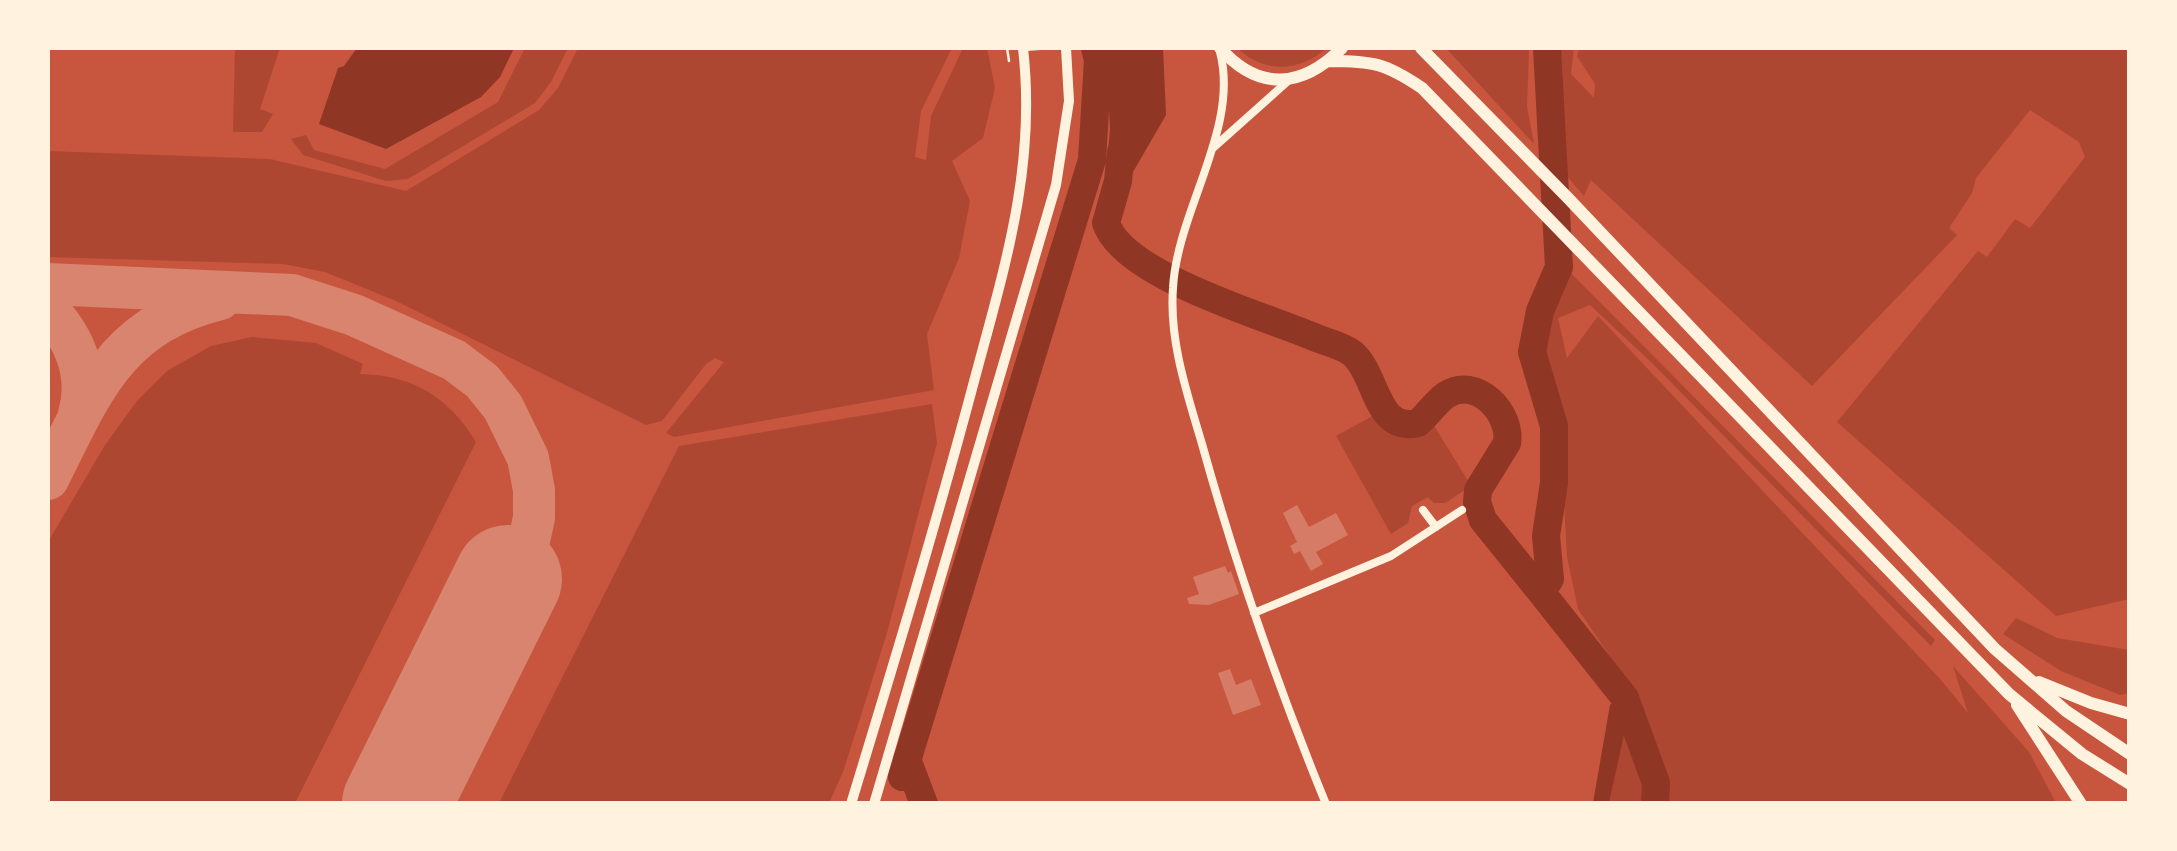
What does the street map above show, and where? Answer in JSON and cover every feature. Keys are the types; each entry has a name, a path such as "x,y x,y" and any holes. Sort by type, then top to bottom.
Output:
{"main road":[{"path":"1220,48 1246,71 1266,79 1289,80 1328,61 1342,48"},
{"path":"1421,48 1995,649 2066,711 2130,754"},
{"path":"1328,61 1390,66 1422,88 2009,694 2082,754 2130,784"},
{"path":"2028,678 2130,714"},
{"path":"2009,694 2081,804"}],"street":[{"path":"851,804 960,433 1010,243 1026,160 1023,48"},
{"path":"874,804 1056,185 1069,101 1066,48"},
{"path":"1220,48 1224,68 1213,148 1198,185 1172,288 1175,341 1254,613 1326,804"},
{"path":"1213,148 1289,80"},
{"path":"1423,510 1436,527"},
{"path":"1254,613 1391,556 1462,510"}],"lane":[{"path":"1023,48 1041,48"}],"shaded area":[{"path":"235,48 280,48 260,109 273,114 262,132 233,132"},
{"path":"357,48 514,48 500,77 481,97 386,149 319,124 338,68"},
{"path":"525,48 568,48 535,103 408,179 386,181 303,155 291,139 306,135 314,150 385,169 498,102"},
{"path":"578,48 952,48 921,111 915,157 926,160 931,116 963,48 987,48 995,88 983,138 952,161 970,201 959,258 927,334 934,390 674,437 666,433 724,362 715,358 706,364 662,421 646,425 396,301 325,272 283,264 48,257 48,151 270,159 406,191 539,110 558,88"},
{"path":"1106,48 1163,48 1166,115 1122,191 1105,186 1110,129"},
{"path":"1237,48 1327,48 1305,62 1282,67 1259,62"},
{"path":"1446,48 1529,48 1527,107 1534,144"},
{"path":"1556,48 1574,48 1571,74 1594,98 1595,84 1577,56 1579,48 2129,48 2129,599 2056,616 1837,422 1978,251 1987,257 2015,219 2030,228 2085,157 2079,142 2030,110 1976,178 1972,193 1949,228 1957,235 1812,386 1591,180 1584,196 1553,160"},
{"path":"1567,269 1935,640 1931,646 1590,305 1558,318 1567,358 1598,316 1968,713 1953,666 2029,752 2056,803 1669,803 1665,778 1634,692 1578,609 1567,557 1558,397 1545,357 1554,295"},
{"path":"252,337 316,343 363,364 360,374 412,384 441,401 476,442 295,803 48,803 48,542 105,445 137,401 167,371 211,346"},
{"path":"932,404 937,443 887,633 843,772 829,803 499,803 679,446"},
{"path":"1376,414 1385,424 1406,433 1432,422 1471,486 1445,503 1434,503 1428,497 1412,506 1408,523 1391,534 1336,436"},
{"path":"2016,618 2057,638 2129,650 2129,693 2120,695 2061,671 2003,634"},
{"path":"1630,689 1650,730 1666,803 1645,803 1640,765 1625,730 1609,803 1593,803 1610,705"},
{"path":"1624,729 1640,764 1645,803 1609,804"}],"building":[{"path":"1297,505 1309,527 1336,513 1348,535 1316,552 1323,564 1311,571 1300,551 1294,554 1290,546 1297,542 1283,513"},
{"path":"1225,566 1228,573 1231,571 1239,594 1209,605 1189,604 1187,598 1199,594 1193,577"},
{"path":"1230,669 1236,685 1251,679 1261,705 1233,715 1218,673"}],"waterway":[{"path":"902,777 1092,160 1098,60 1095,48"},
{"path":"1547,48 1559,267 1540,311 1532,352 1554,426 1554,483 1546,536 1550,579 1541,592 1625,698 1656,783 1655,804"},
{"path":"1121,152 1118,181 1106,223 1118,242 1138,260 1196,291 1348,350 1361,363 1385,411 1404,424 1418,423 1442,398 1458,390 1469,390 1490,401 1504,420 1507,443 1478,490 1477,502 1483,520 1541,592"},
{"path":"907,759 924,804"}],"taxiway":[{"path":"48,284 292,295 354,315 454,360 482,381 503,407 528,458 534,518 528,545 508,579"},
{"path":"48,479 94,391 131,344 184,311 220,299"},
{"path":"48,310 66,333 78,358 83,385 79,414"}],"runway":[{"path":"396,804 508,579"}]}
